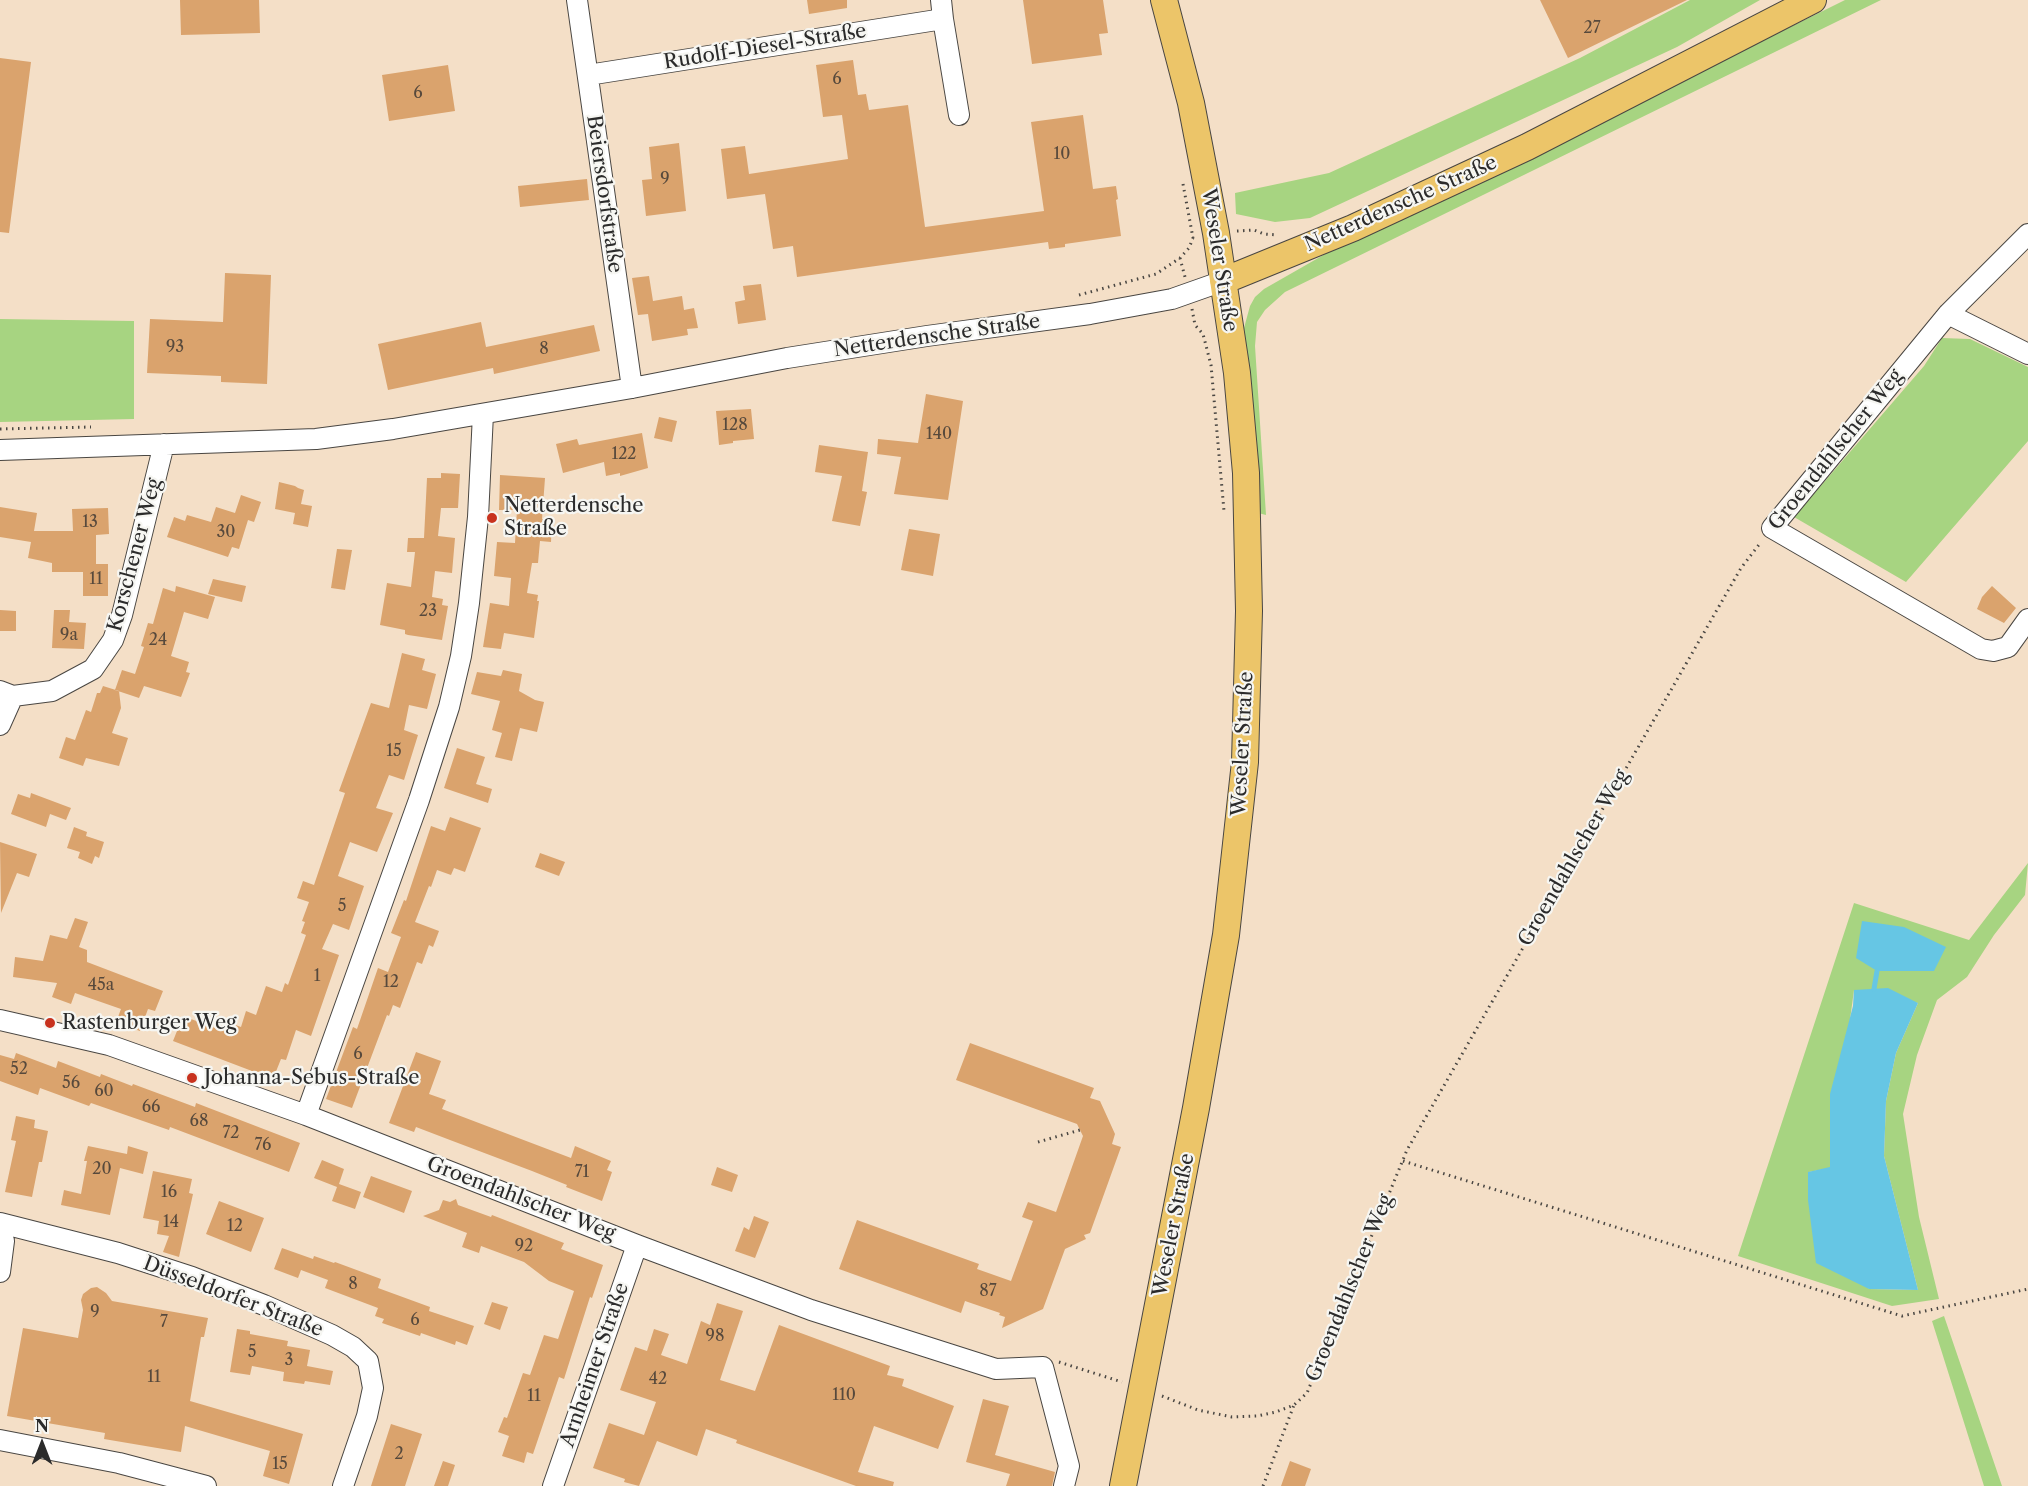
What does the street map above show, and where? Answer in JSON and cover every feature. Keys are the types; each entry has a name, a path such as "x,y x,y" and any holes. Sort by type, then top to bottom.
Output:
{"main road":[{"name":"Weseler Straße","path":"1123,1486 1134,1386 1196,1108 1226,936 1245,762 1249,611 1246,473 1238,374 1191,103 1164,0"},
{"name":"Netterdensche Straße","path":"1223,281 1353,228 1527,147 1813,0"}],"street":[{"name":"Beiersdorfstraße","path":"577,0 632,388"},
{"name":"Rudolf-Diesel-Straße","path":"588,75 942,10 959,115"},
{"name":"Groendahlscher Weg","path":"1772,528 1948,314 2028,234"},
{"name":"Netterdensche Straße","path":"0,450 316,439 393,429 632,388 787,358 1090,314 1172,299 1223,281"},
{"path":"1948,314 2028,354"},
{"path":"306,1115 418,801 452,696 462,656 469,603 478,517 483,414"},
{"name":"Korschener Weg","path":"6,693 52,691 93,669 113,640 122,615 164,444"},
{"path":"1772,528 1981,649 1993,651 2007,647 2028,619"},
{"path":"0,725 6,693"},
{"name":"Groendahlscher Weg","path":"0,1020 109,1045 306,1115 637,1245 812,1310 996,1369 1043,1366"},
{"path":"0,1272 3,1232"},
{"name":"Düsseldorfer Straße","path":"3,1232 118,1254 192,1277 264,1305 332,1335 353,1347 368,1361 373,1388 367,1416 343,1486"},
{"name":"Arnheimer Straße","path":"553,1486 637,1245"},
{"path":"1043,1366 1069,1466 1064,1486"},
{"path":"0,1440 119,1463 206,1486"}],"path":[{"path":"1180,258 1195,325 1203,334 1211,365 1224,516"},
{"path":"0,429 92,427"},
{"name":"Groendahlscher Weg","path":"1263,1486 1294,1405 1307,1393 1403,1161 1419,1129 1735,578 1772,528"},
{"path":"1038,1142 1080,1130"},
{"path":"1403,1161 1902,1316 2028,1289"},
{"path":"1043,1366 1058,1362 1134,1386 1198,1410 1232,1417 1257,1416 1294,1405"}],"green space":[{"path":"1690,0 1760,0 1677,47 1310,218 1275,222 1236,214 1235,193 1329,173 1580,58"},
{"path":"1845,0 1881,0 1285,292 1265,310 1257,322 1255,346 1266,515 1258,513 1244,328 1250,306 1255,297 1264,289 1410,210 1482,180"},
{"path":"0,319 134,321 134,419 0,422"},
{"path":"1942,338 1970,339 2028,367 2028,441 1906,582 1794,517 1924,366"},
{"path":"2028,863 2025,895 1994,935 1967,977 1937,1000 1917,1055 1903,1114 1919,1217 1939,1299 1892,1306 1738,1256 1854,903 1969,940","holes":["1854,990 1918,1003 1896,1053 1886,1101 1884,1156 1918,1290 1869,1289 1809,1172 1830,1168"]},
{"path":"1944,1316 2002,1486 1984,1486 1932,1321"}],"water":[{"path":"1862,921 1904,927 1946,947 1934,971 1877,971 1856,958"},
{"path":"1888,988 1918,1003 1896,1053 1886,1101 1884,1156 1918,1290 1869,1289 1816,1263 1808,1200 1808,1172 1830,1167 1830,1094 1853,1006 1854,990"}],"building":[{"path":"180,0 259,0 260,33 181,35"},
{"path":"807,0 847,0 847,8 809,14"},
{"path":"1023,0 1103,0 1108,33 1099,34 1102,55 1032,64"},
{"path":"1540,0 1687,0 1568,58"},
{"path":"0,58 31,62 9,233 0,232"},
{"path":"853,60 858,95 866,94 869,110 908,105 925,227 1044,211 1031,122 1083,115 1093,189 1116,186 1121,236 1065,244 1065,247 1049,249 1048,242 797,277 793,246 773,249 765,194 727,199 721,149 745,146 749,174 848,159 842,115 823,117 816,65"},
{"path":"448,65 455,111 389,121 382,75"},
{"path":"679,143 686,211 646,216 642,180 652,179 649,147"},
{"path":"587,179 589,200 520,207 518,186"},
{"path":"225,273 271,275 267,384 221,382 221,376 147,373 150,319 223,322"},
{"path":"649,276 653,301 682,296 684,310 694,308 698,328 687,329 688,335 652,341 648,314 638,315 632,278"},
{"path":"761,284 766,320 738,324 735,302 745,300 743,286"},
{"path":"481,322 486,347 594,325 600,351 494,374 493,368 388,390 378,344"},
{"path":"926,394 963,401 948,500 894,494 901,457 877,454 878,439 918,443"},
{"path":"751,409 754,439 719,445 716,411"},
{"path":"659,417 677,421 672,442 654,438"},
{"path":"642,433 648,468 620,476 620,473 606,476 604,462 563,473 556,444 577,439 579,445"},
{"path":"819,445 868,452 862,491 867,492 860,526 832,521 842,476 815,472"},
{"path":"441,473 460,474 458,508 441,508 438,536 455,538 452,573 435,571 432,597 443,599 442,605 448,606 442,640 408,635 405,634 405,630 380,625 387,583 411,587 415,552 407,552 408,538 424,538 427,478 441,478"},
{"path":"500,475 545,478 542,519 552,520 551,542 540,541 538,563 532,563 527,593 538,595 537,601 539,601 534,638 504,633 501,649 483,647 490,603 509,606 511,578 494,576 497,542 515,543 517,510 499,510"},
{"path":"279,482 304,490 301,504 312,506 308,527 293,524 295,513 275,509"},
{"path":"241,495 261,502 254,522 248,520 239,549 232,547 228,557 167,537 174,517 185,521 187,515 211,522 216,507 235,513"},
{"path":"0,507 37,513 34,531 73,531 72,509 108,508 109,534 96,535 96,564 108,564 108,596 83,596 83,572 52,572 52,563 28,558 31,542 0,537"},
{"path":"909,529 940,534 933,576 901,570"},
{"path":"337,549 352,550 345,590 331,588"},
{"path":"213,579 246,586 242,602 208,594"},
{"path":"176,586 215,597 208,619 184,612 171,656 189,662 186,672 190,673 181,697 144,686 139,698 115,690 122,670 135,674 144,647 141,646 148,623 153,624 163,588 175,592"},
{"path":"1992,586 2016,608 2004,623 1977,609 1982,597"},
{"path":"0,610 16,611 16,631 0,631"},
{"path":"54,610 70,610 69,622 86,623 84,649 52,648"},
{"path":"402,653 425,659 422,670 436,674 427,709 409,705 404,730 418,735 404,780 389,775 376,808 393,813 377,852 350,842 338,876 364,886 349,930 333,924 322,949 339,955 311,1036 296,1030 286,1060 281,1059 273,1079 173,1041 177,1031 175,1026 180,1023 183,1016 215,1028 219,1019 241,1027 246,1011 256,1015 266,986 282,992 285,983 288,985 306,935 301,933 305,922 302,921 309,902 297,898 303,881 314,885 345,793 339,791 371,703 389,708"},
{"path":"503,670 522,674 519,691 544,702 537,732 520,728 512,761 495,757 502,733 492,730 500,701 471,694 477,672 501,676"},
{"path":"103,686 119,691 121,708 112,733 128,738 119,766 86,758 83,766 59,758 66,737 75,740 86,710 91,712 97,693 100,693"},
{"path":"457,748 485,757 476,784 492,789 488,803 444,788"},
{"path":"31,793 71,808 66,820 50,814 46,827 11,814 18,794 30,798"},
{"path":"450,817 481,828 465,872 454,868 451,875 437,870 431,887 429,886 415,922 439,931 433,947 429,945 422,964 417,962 400,1008 393,1005 389,1016 387,1015 352,1108 326,1099 353,1027 357,1029 378,968 388,972 401,937 391,933 404,900 406,901 431,826 445,831"},
{"path":"74,827 87,832 86,836 104,842 99,858 95,856 92,864 78,858 80,852 67,848"},
{"path":"0,842 37,854 29,877 17,873 1,913"},
{"path":"540,853 565,862 559,876 535,867"},
{"path":"75,918 88,922 79,947 87,950 87,962 163,991 155,1011 148,1009 140,1031 116,1022 121,1009 75,993 71,1004 52,997 57,983 13,977 15,957 43,961 50,935 67,939"},
{"path":"970,1043 1094,1088 1090,1098 1100,1101 1115,1134 1112,1144 1121,1147 1090,1233 1084,1235 1086,1239 1065,1249 1043,1309 1002,1328 1005,1317 999,1315 1000,1313 965,1301 961,1313 839,1269 857,1220 979,1264 977,1269 1011,1281 1033,1221 1022,1217 1028,1202 1056,1212 1083,1136 1077,1124 956,1080"},
{"path":"416,1052 441,1061 429,1094 446,1100 442,1109 571,1158 575,1146 611,1161 607,1170 612,1172 602,1201 532,1171 416,1127 414,1132 389,1123"},
{"path":"16,1053 56,1068 58,1061 100,1077 101,1074 132,1086 133,1084 195,1107 196,1103 300,1143 289,1172 170,1127 169,1130 91,1103 89,1106 40,1088 38,1095 0,1081 0,1055 14,1059"},
{"path":"16,1116 35,1120 34,1128 48,1131 32,1197 5,1192 16,1141 11,1140"},
{"path":"88,1146 127,1154 128,1146 148,1152 143,1174 120,1168 110,1215 61,1205 64,1190 81,1194"},
{"path":"322,1160 344,1169 339,1184 361,1192 355,1209 332,1201 337,1187 314,1178"},
{"path":"717,1167 738,1175 732,1192 711,1185"},
{"path":"153,1171 192,1179 189,1193 193,1194 179,1257 163,1252 169,1236 157,1234 159,1221 143,1218"},
{"path":"371,1176 412,1191 404,1213 363,1197"},
{"path":"456,1199 458,1205 491,1217 492,1215 564,1243 561,1249 603,1265 592,1298 590,1297 564,1379 559,1377 533,1454 527,1452 524,1463 502,1456 509,1436 498,1432 504,1417 507,1418 523,1373 530,1375 544,1335 558,1339 574,1291 549,1281 524,1262 481,1246 479,1253 462,1247 467,1233 423,1216 439,1210 443,1200 450,1202"},
{"path":"219,1201 264,1218 251,1252 206,1234"},
{"path":"754,1216 769,1222 755,1258 735,1251 744,1227 749,1230"},
{"path":"282,1248 313,1259 314,1256 335,1262 381,1279 378,1288 430,1307 429,1311 474,1326 467,1345 456,1341 455,1345 421,1333 420,1336 382,1323 384,1319 375,1316 378,1308 325,1288 328,1280 301,1270 298,1278 274,1269"},
{"path":"97,1287 112,1301 208,1318 204,1337 201,1337 190,1401 303,1434 289,1484 263,1476 270,1451 185,1426 181,1452 104,1439 105,1433 7,1416 23,1328 78,1338 83,1310 81,1300 83,1294"},
{"path":"492,1302 508,1307 500,1330 484,1324"},
{"path":"717,1303 743,1311 720,1380 755,1391 779,1325 890,1366 887,1375 904,1379 902,1386 954,1406 938,1449 874,1426 858,1472 894,1482 893,1486 856,1486 736,1443 737,1440 706,1429 697,1456 657,1441 639,1486 593,1468 609,1423 644,1435 656,1402 620,1390 635,1347 647,1351 654,1329 669,1334 661,1355 687,1364 701,1321 710,1325"},
{"path":"237,1329 250,1331 250,1334 288,1341 287,1346 310,1350 307,1366 333,1371 330,1385 305,1381 304,1384 283,1381 284,1372 252,1366 250,1375 230,1372"},
{"path":"983,1399 1009,1406 995,1455 1055,1472 1052,1486 1006,1486 1010,1474 966,1462"},
{"path":"391,1424 422,1434 405,1486 371,1486"},
{"path":"443,1461 455,1465 448,1486 434,1486"},
{"path":"1290,1461 1311,1469 1305,1486 1281,1486"}],"waterway":[{"path":"1874,989 1877,971"}],"place":[{"name":"Netterdensche Straße","path":"492,518"},
{"name":"Rastenburger Weg","path":"50,1023"},
{"name":"Johanna-Sebus-Straße","path":"192,1078"}]}
